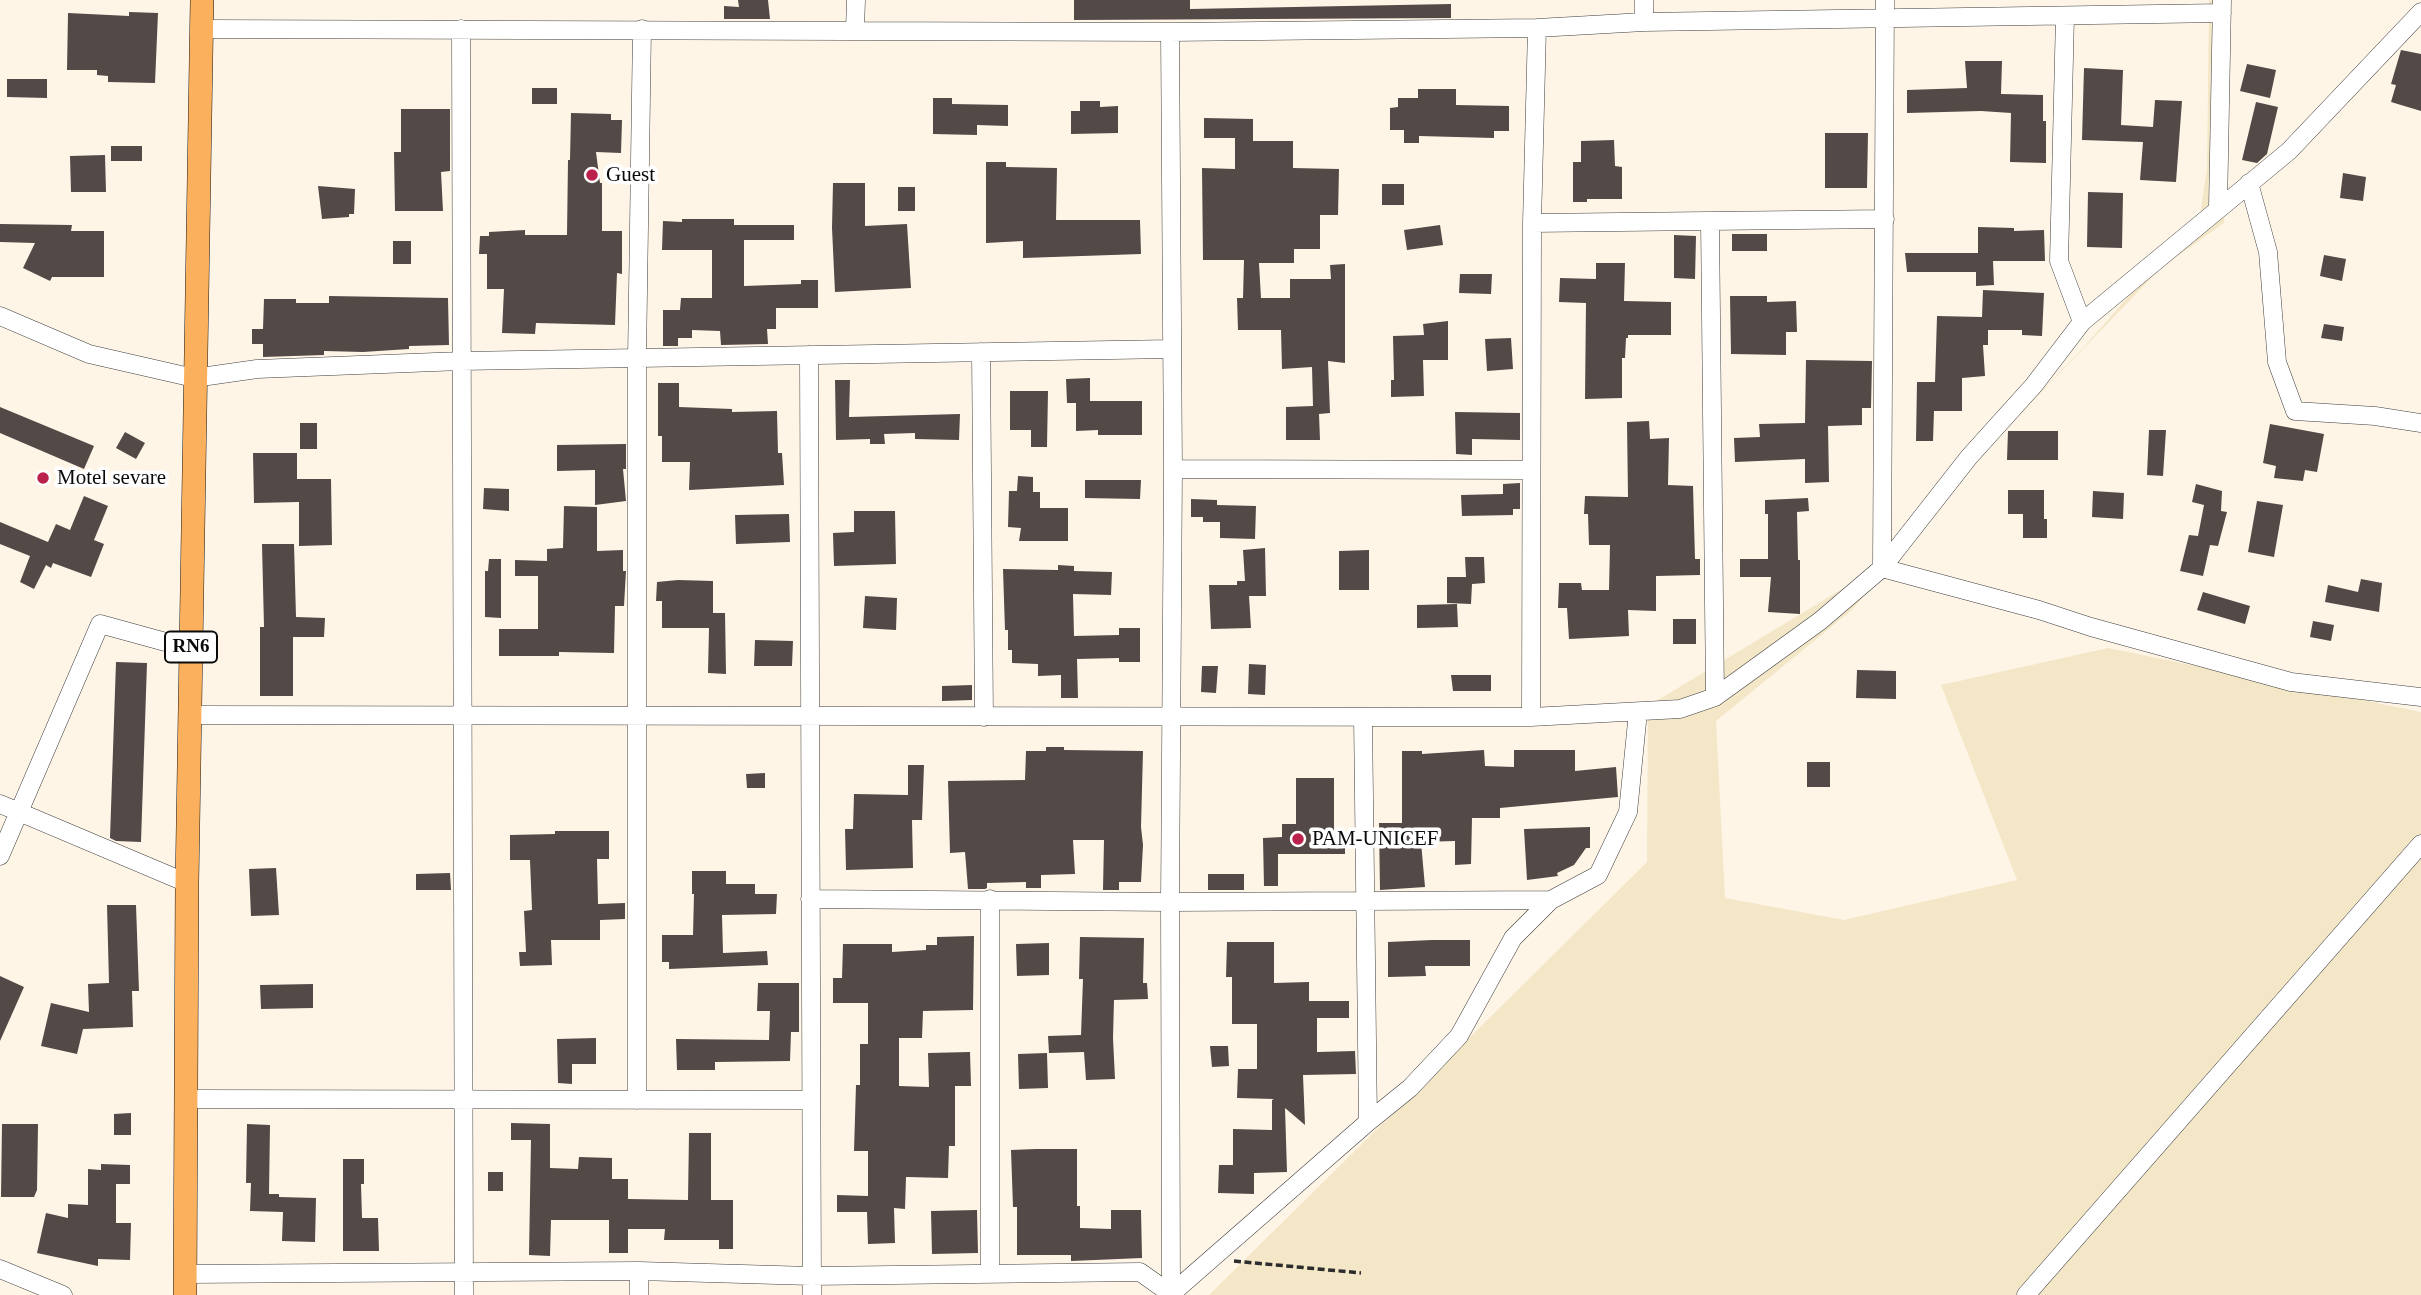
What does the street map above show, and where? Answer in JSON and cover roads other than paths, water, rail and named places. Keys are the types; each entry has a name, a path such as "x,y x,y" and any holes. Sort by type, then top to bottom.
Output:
{"main road":[{"name":"RN6","path":"185,1284 187,883 202,0"}],"street":[{"path":"856,0 856,30"},
{"path":"1644,0 1644,22"},
{"path":"201,29 1170,32 1537,28 1885,9 2065,16 2222,6 2218,208"},
{"path":"1882,569 1885,9"},
{"path":"191,715 1531,717 1680,709 1715,697 1820,621 1882,569 1969,457 2034,385 2082,322 2289,151 2421,12"},
{"path":"2065,16 2059,261 2082,322"},
{"path":"1531,717 1532,223 1537,28"},
{"path":"461,29 464,1295"},
{"path":"638,1100 636,716 642,29"},
{"path":"1170,32 1171,1294"},
{"path":"2249,183 2268,252 2277,362 2295,411 2375,416 2421,423"},
{"path":"1532,223 1885,219"},
{"path":"1710,221 1715,697"},
{"path":"0,316 89,354 194,379 257,369 460,361 1171,349"},
{"path":"981,352 984,717"},
{"path":"809,355 812,1295"},
{"path":"1172,469 1531,470"},
{"path":"1882,569 2039,610 2291,682 2421,697"},
{"path":"0,856 100,624 191,649"},
{"path":"1171,1294 1410,1088 1459,1036 1513,938 1551,900 1598,875 1628,812 1638,712"},
{"path":"1363,717 1363,902 1368,1122"},
{"path":"0,804 187,883"},
{"path":"2026,1295 2421,844"},
{"path":"810,899 1170,902 1551,900"},
{"path":"990,899 990,1274"},
{"path":"186,1099 811,1100"},
{"path":"0,1269 62,1295"},
{"path":"185,1284 464,1272 639,1271 811,1276 1140,1272 1171,1294"},
{"path":"639,1271 639,1295"}],"place":[{"name":"Guest","path":"592,175"},
{"name":"Motel sevare","path":"43,478"},
{"name":"PAM-UNICEF","path":"1298,839"}]}
